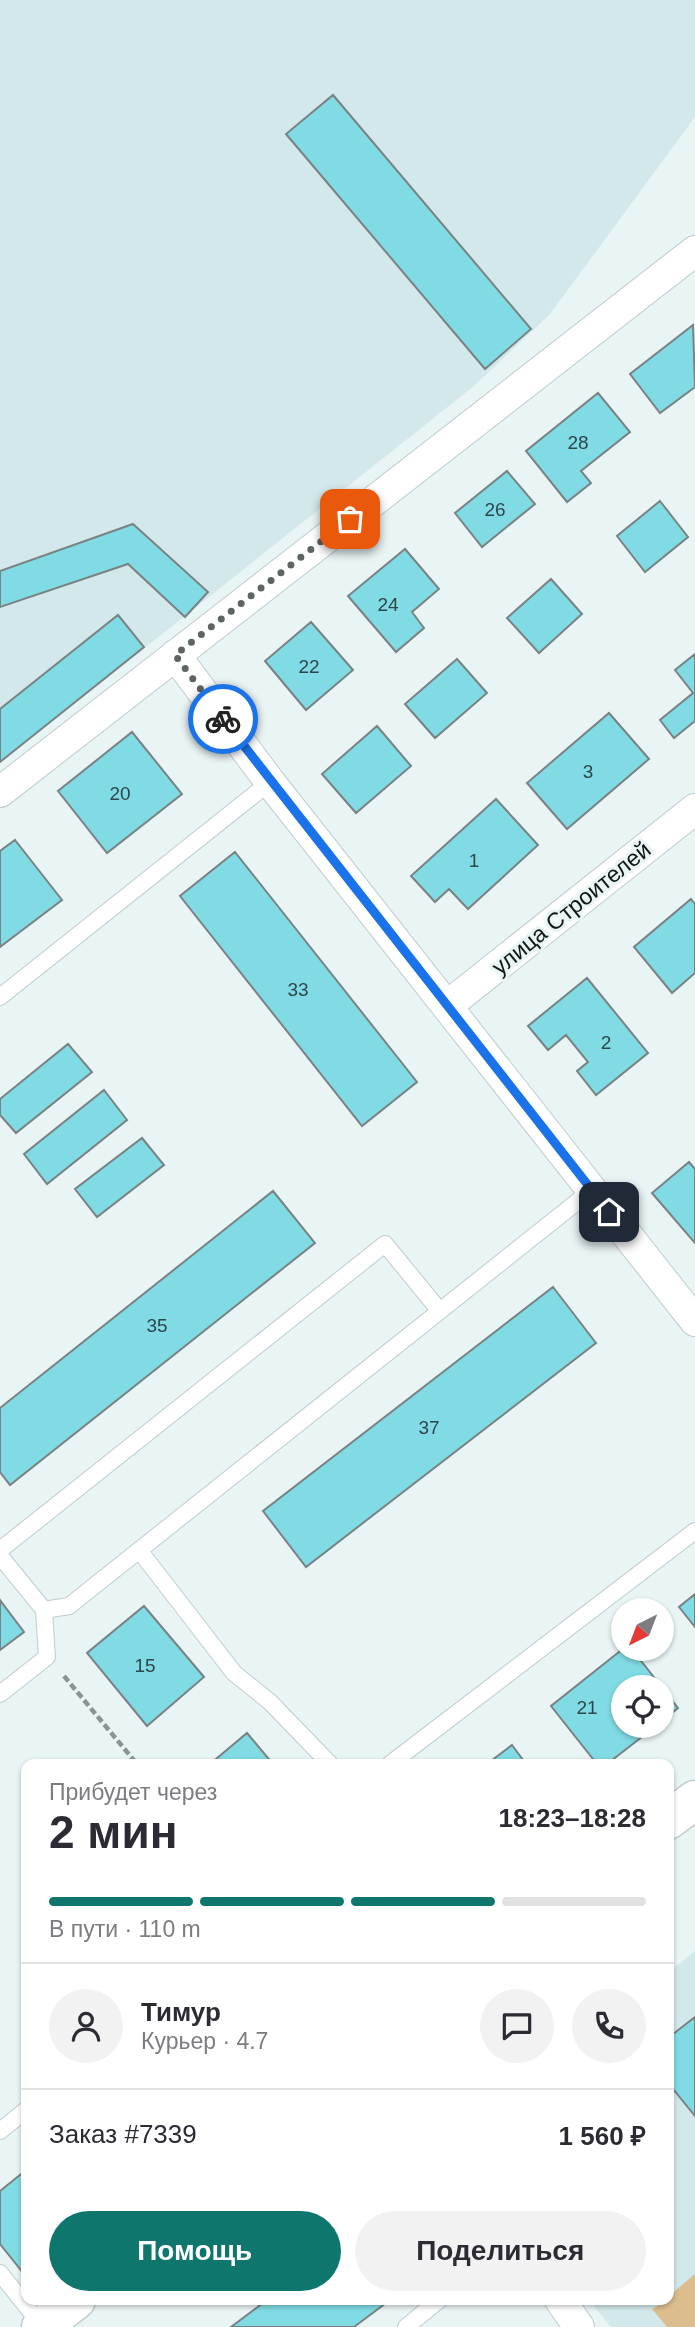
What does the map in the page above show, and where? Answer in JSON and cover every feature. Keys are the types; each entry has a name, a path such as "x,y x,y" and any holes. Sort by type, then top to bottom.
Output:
{"main road":[{"path":"674,1816 695,1800"},
{"path":"42,2327 70,2305"}],"street":[{"path":"0,792 695,251"},
{"path":"175,655 271,782 695,1321"},
{"name":"улица Строителей","path":"447,1006 695,809"},
{"path":"564,2305 579,2327"}],"lane":[{"path":"0,997 271,782"},
{"path":"44,1610 69,1606 592,1190"},
{"path":"0,1550 385,1244 439,1310"},
{"path":"397,1759 695,1531"},
{"path":"139,1550 234,1673 270,1702 325,1759"},
{"path":"0,1556 44,1610 47,1657 0,1694"},
{"path":"0,2131 21,2114"},
{"path":"0,2273 21,2300"},
{"path":"25,2305 42,2327"},
{"path":"406,2327 433,2305"}],"path":[{"path":"47,1657 133,1759"}],"shaded area":[{"path":"0,0 695,0 695,117 550,314 474,386 0,763"},
{"path":"695,1951 695,2327 611,2327 593,2305 674,2305 674,1968"},
{"path":"695,2274 695,2327 667,2327 652,2309 659,2305 674,2305 674,2292"}],"building":[{"path":"333,95 531,329 485,369 286,134"},
{"path":"693,325 695,387 660,413 630,374"},
{"path":"598,393 630,432 581,471 591,483 567,502 526,451"},
{"path":"507,471 535,504 482,547 455,513"},
{"path":"660,501 688,537 645,572 617,536"},
{"path":"133,524 208,592 185,617 128,564 0,607 0,571"},
{"path":"405,549 439,589 412,612 424,628 396,652 348,596"},
{"path":"551,579 582,614 539,653 507,618"},
{"path":"118,615 144,647 0,762 0,709"},
{"path":"311,622 353,670 306,710 265,661"},
{"path":"695,654 695,721 674,738 660,720 693,693 675,670"},
{"path":"457,659 487,693 435,738 405,704"},
{"path":"609,713 649,759 567,829 527,783"},
{"path":"377,726 411,766 356,813 322,774"},
{"path":"132,732 182,794 107,853 58,791"},
{"path":"496,799 538,845 468,909 449,889 435,902 411,876"},
{"path":"15,840 62,900 0,947 0,851"},
{"path":"235,852 417,1082 362,1126 180,896"},
{"path":"691,899 695,904 695,973 672,993 634,947"},
{"path":"587,978 648,1053 596,1095 577,1071 588,1062 566,1035 548,1050 528,1026"},
{"path":"68,1044 92,1072 16,1133 0,1115 0,1099"},
{"path":"104,1090 127,1120 47,1184 24,1154"},
{"path":"142,1138 164,1165 97,1217 75,1189"},
{"path":"689,1162 695,1169 695,1243 652,1193"},
{"path":"273,1191 315,1243 10,1485 0,1472 0,1408"},
{"path":"553,1287 596,1343 306,1567 263,1511"},
{"path":"695,1594 695,1627 679,1607"},
{"path":"0,1600 24,1632 0,1650"},
{"path":"144,1606 204,1677 147,1726 87,1653"},
{"path":"611,1658 611,1661 641,1661 652,1675 611,1675 611,1738 641,1738 613,1759 593,1759 551,1706"},
{"path":"247,1733 269,1759 216,1759"},
{"path":"512,1745 522,1759 494,1759"},
{"path":"695,2017 695,2116 674,2090 674,2033"},
{"path":"21,2174 21,2270 0,2244 0,2191"},
{"path":"260,2305 383,2305 354,2327 231,2327"}],"way so far":[{"path":"223,719 175,655 350,519"}],"route":[{"path":"223,719 609,1212"}]}
